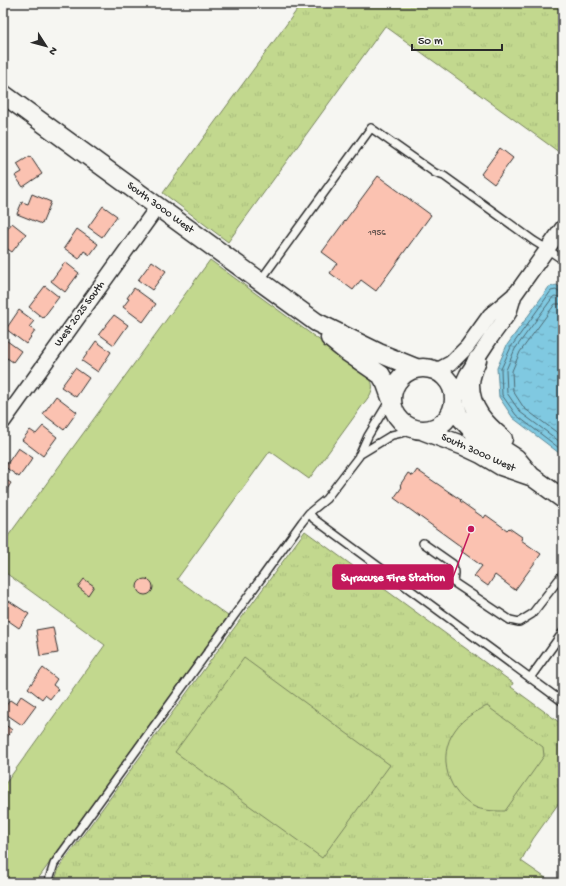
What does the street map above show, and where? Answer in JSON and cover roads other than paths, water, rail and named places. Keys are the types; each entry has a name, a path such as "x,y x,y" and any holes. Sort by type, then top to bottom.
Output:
{"street":[{"name":"South 3000 West","path":"3,94 316,322 379,353 416,368"},
{"name":"West 2025 South","path":"3,422 158,206"},
{"path":"436,371 451,363 467,347 490,315 516,293 563,227"},
{"path":"454,402 476,360 509,313 516,293"},
{"name":"South 3000 West","path":"316,322 331,339 381,375 391,398"},
{"path":"476,360 470,383 472,400 477,414 488,428 506,442 516,458"},
{"path":"416,368 426,368 436,371 444,376 454,393 452,411 441,425 433,429 419,430 404,425 397,418 392,409 391,398 393,388 398,379 406,372 416,368"},
{"name":"South 3000 West","path":"454,402 459,416 472,430 516,458 531,476 563,499"},
{"name":"South 3000 West","path":"419,430 464,446 501,466 531,476"}],"lane":[{"path":"260,281 371,128 435,173 444,176 534,241 563,260"},
{"path":"48,883 54,864 309,513 326,499 359,456 368,436 391,398"},
{"path":"359,456 392,435 419,430"},
{"path":"309,513 314,519 563,702"},
{"path":"423,544 453,564 453,582 510,620 519,622 532,614 563,574"},
{"path":"530,678 563,632"}],"water":[{"path":"557,285 563,291 563,456 513,418 499,397 497,368 507,345 549,287"}],"place":[{"name":"Syracuse Fire Station","path":"471,529"}]}
